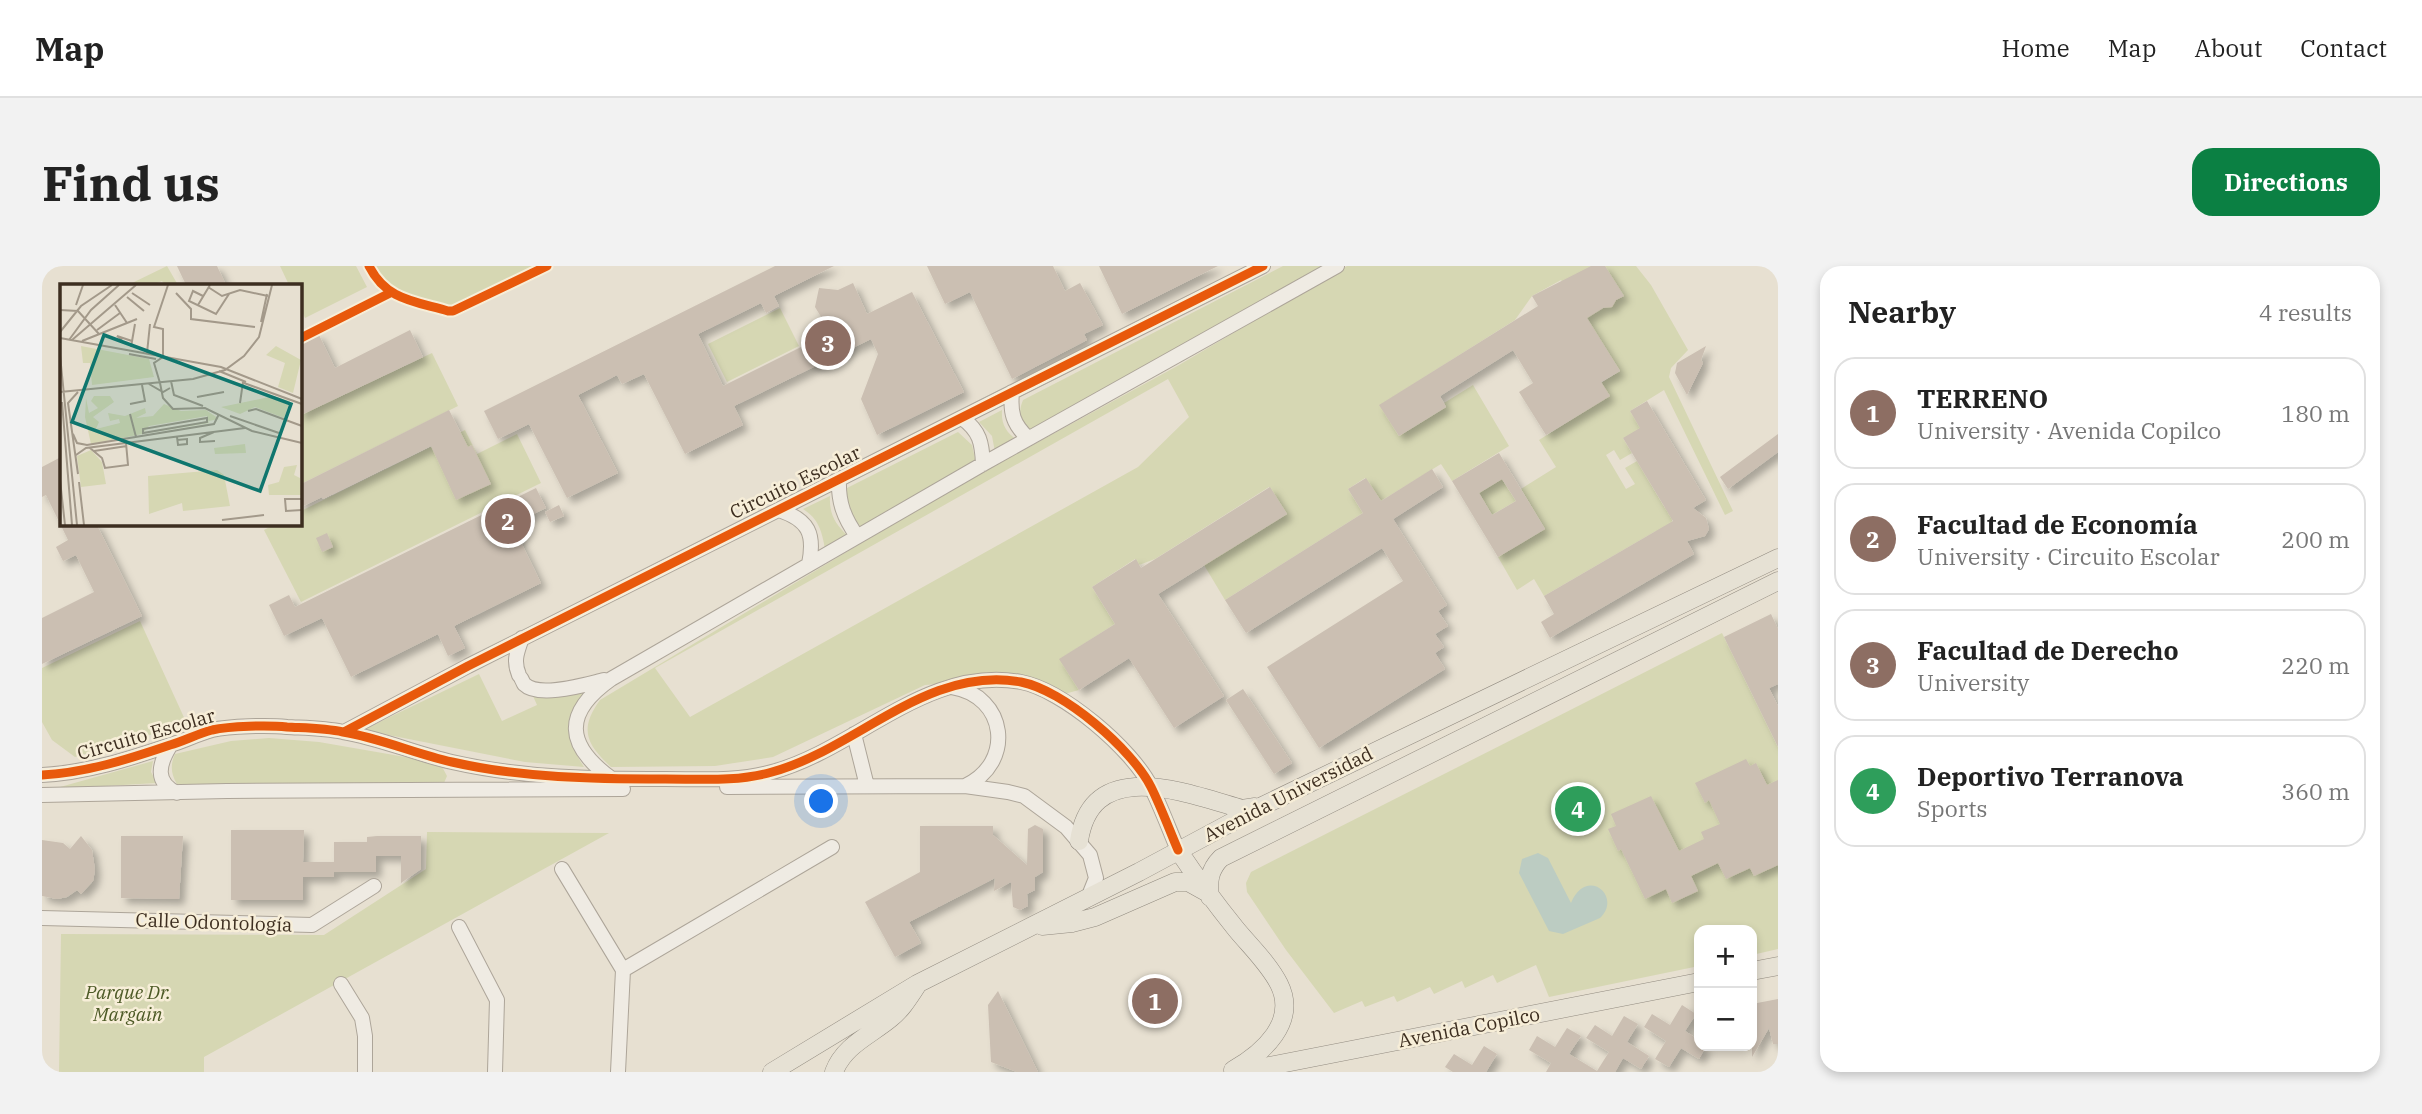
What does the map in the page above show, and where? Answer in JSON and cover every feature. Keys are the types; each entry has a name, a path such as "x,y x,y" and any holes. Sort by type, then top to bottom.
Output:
{"main road":[{"name":"Avenida Universidad","path":"772,1072 917,984 1262,806 1386,744 1778,558"},
{"path":"1210,897 1209,877 1221,858 1778,581"},
{"path":"1079,841 1086,814 1102,797 1125,788 1151,786 1241,809 1262,806"},
{"path":"1178,850 1210,897 1276,979 1284,1001 1282,1019 1273,1037 1260,1051 1228,1072"},
{"path":"1031,927 1072,923 1095,917 1175,881 1195,884 1210,897"},
{"path":"1757,970 1778,966"},
{"name":"Avenida Copilco","path":"1239,1072 1694,983"},
{"path":"834,1072 853,1045 904,1006 917,984"}],"street":[{"name":"Circuito Escolar","path":"344,732 522,638 1264,266"},
{"path":"613,779 595,767 583,754 576,738 581,706 592,692 611,678 1028,438 1337,266"},
{"path":"1012,393 1012,418 1016,427 1028,438"},
{"path":"962,418 972,425 979,435 983,464"},
{"path":"839,479 838,493 845,520 857,536"},
{"path":"779,510 802,521 808,528 812,547 809,564"},
{"path":"522,638 514,657 516,668 524,684 532,689 564,689 611,678"},
{"name":"Circuito Escolar","path":"42,775 72,774 170,746 212,730 284,726 344,732 452,762 518,774 613,779 731,779 772,772 809,757 944,687 992,679 1023,682 1046,690 1065,701 1108,736 1132,760 1151,786 1178,850"},
{"path":"944,687 960,688 975,695 992,714 998,731 998,748 990,768 965,786"},
{"path":"854,734 867,786"},
{"path":"170,746 161,760 160,773 166,786 177,793"},
{"path":"450,790 456,771 452,762"},
{"path":"42,795 227,791 965,786 1024,796 1051,814 1090,855 1095,871 1094,885 1088,898"},
{"path":"623,971 832,847"},
{"path":"562,869 623,971 618,1072"},
{"name":"Calle Odontología","path":"42,918 312,925 374,886"},
{"path":"459,927 497,1000 495,1072"},
{"path":"341,984 362,1018 365,1072"}],"green space":[{"path":"167,266 177,284 164,284 162,281 154,284 130,284"},
{"path":"280,266 356,266 367,287 305,318 301,309 301,284 289,284"},
{"path":"371,266 540,266 452,310 389,290 381,285"},
{"path":"1283,266 1322,266 1031,433 1025,425 1020,414 1023,400"},
{"path":"1347,266 1636,266 1651,285 1688,350 1671,368 1669,377 1733,511 1725,515 1664,390 1630,411 1646,437 1623,438 1632,453 1620,460 1614,450 1606,455 1626,489 1635,484 1625,468 1637,461 1665,508 1683,498 1672,520 1672,532 1656,531 1544,596 1534,579 1517,590 1498,557 1545,529 1521,489 1556,467 1539,440 1609,396 1601,383 1620,371 1561,280 1532,296 1515,320 1380,405 1399,436 1446,407 1444,403 1473,385 1509,446 1452,481 1441,464 1381,501 1365,478 1348,489 1363,513 1225,600 1204,565 1287,514 1269,487 1155,559 1139,565 1135,559 1092,587 1115,624 1060,659 1079,690 1057,696 1026,683 979,681 925,685 773,757 715,766 611,767 596,751 588,736 588,728 589,719 600,700 945,493 1179,365","holes":["1168,379 1189,417 1138,467 690,717 655,668"]},
{"path":"780,308 799,346 727,382 708,344"},
{"path":"432,353 458,406 303,483 301,415"},
{"path":"1002,410 1005,427 1017,440 995,452 992,436 979,422"},
{"path":"465,430 477,454 517,434 541,483 301,602 264,530 273,525 301,525 301,511"},
{"path":"958,432 972,445 976,463 861,527 850,509 847,488"},
{"path":"1502,479 1516,501 1492,515 1479,493"},
{"path":"830,496 834,518 848,536 825,549 819,526 803,509"},
{"path":"140,621 187,724 75,757 52,740 42,722 42,668"},
{"path":"1722,633 1778,747 1778,949 1757,954 1757,925 1694,925 1694,967 1549,997 1536,965 1497,983 1493,975 1465,988 1462,981 1434,994 1430,987 1397,1002 1394,996 1365,1007 1362,1001 1334,1013 1286,950 1247,892 1246,883 1251,872"},
{"path":"479,674 502,721 537,705 533,696 568,695 589,689 574,708 568,727 572,746 584,767 525,762 363,730"},
{"path":"269,738 319,742 440,763 447,776 444,783 438,787 177,784 172,773 175,754 231,741"},
{"path":"153,761 151,772 157,783 53,789"},
{"name":"Parque Dr. Margain","path":"427,832 609,833 204,1057 204,1072 59,1072 61,934 324,935 426,869"}],"shaded area":[{"path":"1538,853 1548,858 1571,903 1577,892 1585,887 1600,888 1607,901 1606,910 1600,918 1563,934 1549,931 1519,873 1522,859"}],"building":[{"path":"177,266 217,266 226,284 186,284"},
{"path":"775,266 834,266 774,296 779,306 766,313 761,303 698,334 723,386 837,329 823,320 815,307 819,288 838,290 853,283 867,314 912,292 964,392 877,435 861,399 878,354 871,339 734,406 743,425 685,454 644,374 622,384 617,375 578,395 618,473 567,498 529,424 498,439 484,411"},
{"path":"927,266 1053,266 1065,291 1080,283 1103,325 1084,334 1087,340 1012,379 970,292 945,304"},
{"path":"1099,266 1218,266 1122,314"},
{"path":"1591,266 1605,266 1624,296 1616,300 1612,307 1603,308 1587,318 1620,371 1601,382 1610,396 1546,435 1519,392 1533,383 1513,350 1440,396 1446,407 1399,436 1379,405 1538,306 1532,296"},
{"path":"410,330 423,357 301,415 301,341 318,333 335,368"},
{"path":"1706,346 1701,360 1703,363 1687,395 1675,373 1677,363"},
{"path":"1647,401 1706,500 1693,508 1706,518 1709,529 1705,536 1687,541 1694,554 1550,638 1541,622 1554,614 1544,596 1673,521 1623,438 1640,428 1630,411"},
{"path":"449,410 468,447 472,445 491,484 456,500 431,446 301,507 301,484"},
{"path":"1778,434 1778,452 1728,489 1720,477"},
{"path":"1499,453 1545,529 1498,557 1452,481","holes":["1502,479 1516,501 1492,515 1479,493"]},
{"path":"60,458 60,524 46,495 42,497 42,467"},
{"path":"1432,469 1443,487 1393,519 1447,605 1438,611 1448,626 1435,634 1444,647 1435,653 1445,669 1319,748 1267,667 1403,581 1382,548 1246,633 1225,600 1363,513 1348,489 1366,478 1381,501"},
{"path":"1270,487 1287,514 1158,594 1224,696 1174,728 1129,658 1079,690 1059,659 1115,624 1092,587 1136,559 1141,568"},
{"path":"536,488 546,508 512,524 541,583 454,626 465,648 448,656 438,634 351,677 322,618 284,636 269,605 289,595 295,607"},
{"path":"559,505 564,516 550,522 545,512"},
{"path":"61,525 97,525 142,616 42,664 42,618 94,592 76,555 63,561 56,547 68,540"},
{"path":"327,533 333,547 322,552 316,538"},
{"path":"1771,614 1778,629 1778,684 1769,688 1778,706 1778,747 1724,637"},
{"path":"1243,689 1292,763 1274,774 1226,700"},
{"path":"1746,759 1750,766 1756,763 1767,785 1778,780 1778,865 1754,876 1750,868 1726,879 1718,863 1691,876 1698,891 1672,903 1666,889 1645,899 1621,849 1618,851 1608,829 1616,826 1611,814 1651,796 1679,851 1704,839 1701,832 1720,824 1709,800 1705,803 1695,783"},
{"path":"1035,825 1043,829 1043,872 1035,877 1035,890 1027,894 1028,906 1020,910 1013,907 1011,882 994,891 995,878 909,922 921,943 895,957 865,902 920,872 920,826 993,826 993,835 1027,865 1028,829"},
{"path":"231,830 304,830 303,862 334,862 334,877 303,877 303,900 231,900"},
{"path":"81,836 92,850 95,870 93,881 81,894 77,890 67,897 57,899 42,896 42,840 63,843 70,849"},
{"path":"121,836 183,836 179,899 121,898"},
{"path":"421,836 421,869 401,883 401,856 376,856 376,872 334,872 334,842 367,842 367,837"},
{"path":"998,991 1038,1072 1017,1072 991,1062 988,1005"},
{"path":"1778,999 1778,1044 1773,1044 1769,1028 1757,1048 1757,1003"},
{"path":"1682,1005 1694,1013 1685,1031 1694,1037 1694,1051 1703,1051 1699,1059 1681,1048 1669,1067 1655,1059 1666,1041 1644,1027 1652,1014 1670,1025"},
{"path":"1624,1016 1638,1024 1627,1042 1649,1056 1641,1069 1623,1058 1615,1072 1546,1072 1551,1063 1529,1050 1537,1036 1555,1047 1567,1028 1581,1036 1569,1054 1597,1071 1609,1052 1586,1038 1595,1025 1612,1036"},
{"path":"1484,1046 1497,1054 1486,1072 1453,1072 1445,1067 1454,1054 1472,1065"}],"cycle path":[{"path":"369,266 393,293 448,311 547,266"},
{"path":"344,732 468,666 1263,266"},
{"path":"301,338 390,293"},
{"path":"42,775 107,764 212,730 270,726 336,731 371,738 452,762 531,774 585,778 732,779 772,772 803,761 923,697 954,686 987,680 1021,682 1038,687 1076,709 1095,723 1129,756 1151,787 1178,850"}],"place":[{"name":"Facultad de Derecho","path":"828,343"},
{"name":"Facultad de Economía","path":"508,521"},
{"name":"Deportivo Terranova","path":"1578,809"},
{"name":"TERRENO","path":"1155,1001"}]}
